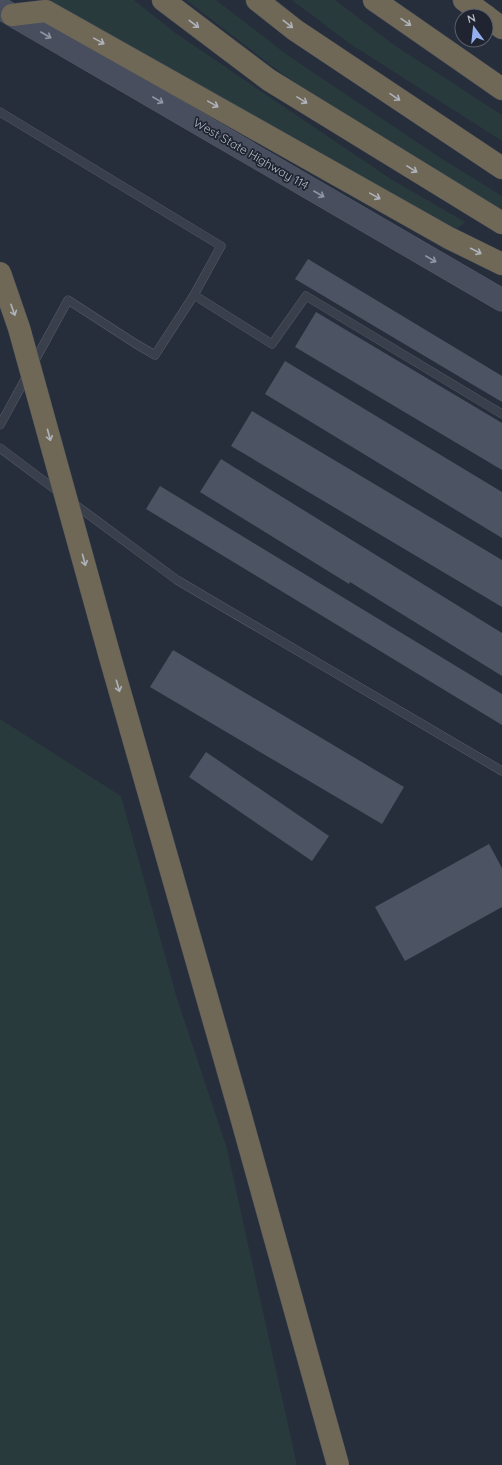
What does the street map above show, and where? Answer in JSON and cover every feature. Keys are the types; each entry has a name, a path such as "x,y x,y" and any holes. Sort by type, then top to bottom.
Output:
{"highway":[{"path":"163,0 269,80 502,223"},
{"path":"257,0 295,30 502,168"},
{"path":"374,0 502,89"},
{"path":"464,0 475,8"},
{"path":"6,12 46,11 450,238 502,264"},
{"path":"0,274 20,328 110,657 240,1113 338,1465"}],"main road":[{"name":"West State Highway 114","path":"6,12 502,300"}],"lane":[{"path":"0,112 221,246 194,295 155,355 68,300 0,425"},
{"path":"194,295 272,344 306,296 502,414"},
{"path":"0,448 177,580 502,771"}],"shaded area":[{"path":"43,0 134,0 174,32 391,179 465,222 457,229 197,88"},
{"path":"186,0 216,0 286,54 436,155 502,196 502,211 422,163 285,76"},
{"path":"292,0 335,0 394,45 502,115 502,141 349,43"},
{"path":"0,719 121,796 176,995 227,1149 297,1465 0,1465"}],"building":[{"path":"308,259 502,376 502,402 295,279"},
{"path":"316,312 502,423 502,470 295,347"},
{"path":"285,361 502,492 502,538 265,394"},
{"path":"252,411 502,560 502,607 231,446"},
{"path":"221,459 502,633 502,676 200,492"},
{"path":"160,486 502,694 502,725 146,509"},
{"path":"173,650 404,787 382,824 150,687"},
{"path":"206,752 329,836 312,861 189,777"},
{"path":"489,844 502,868 502,907 405,961 375,907"}]}
